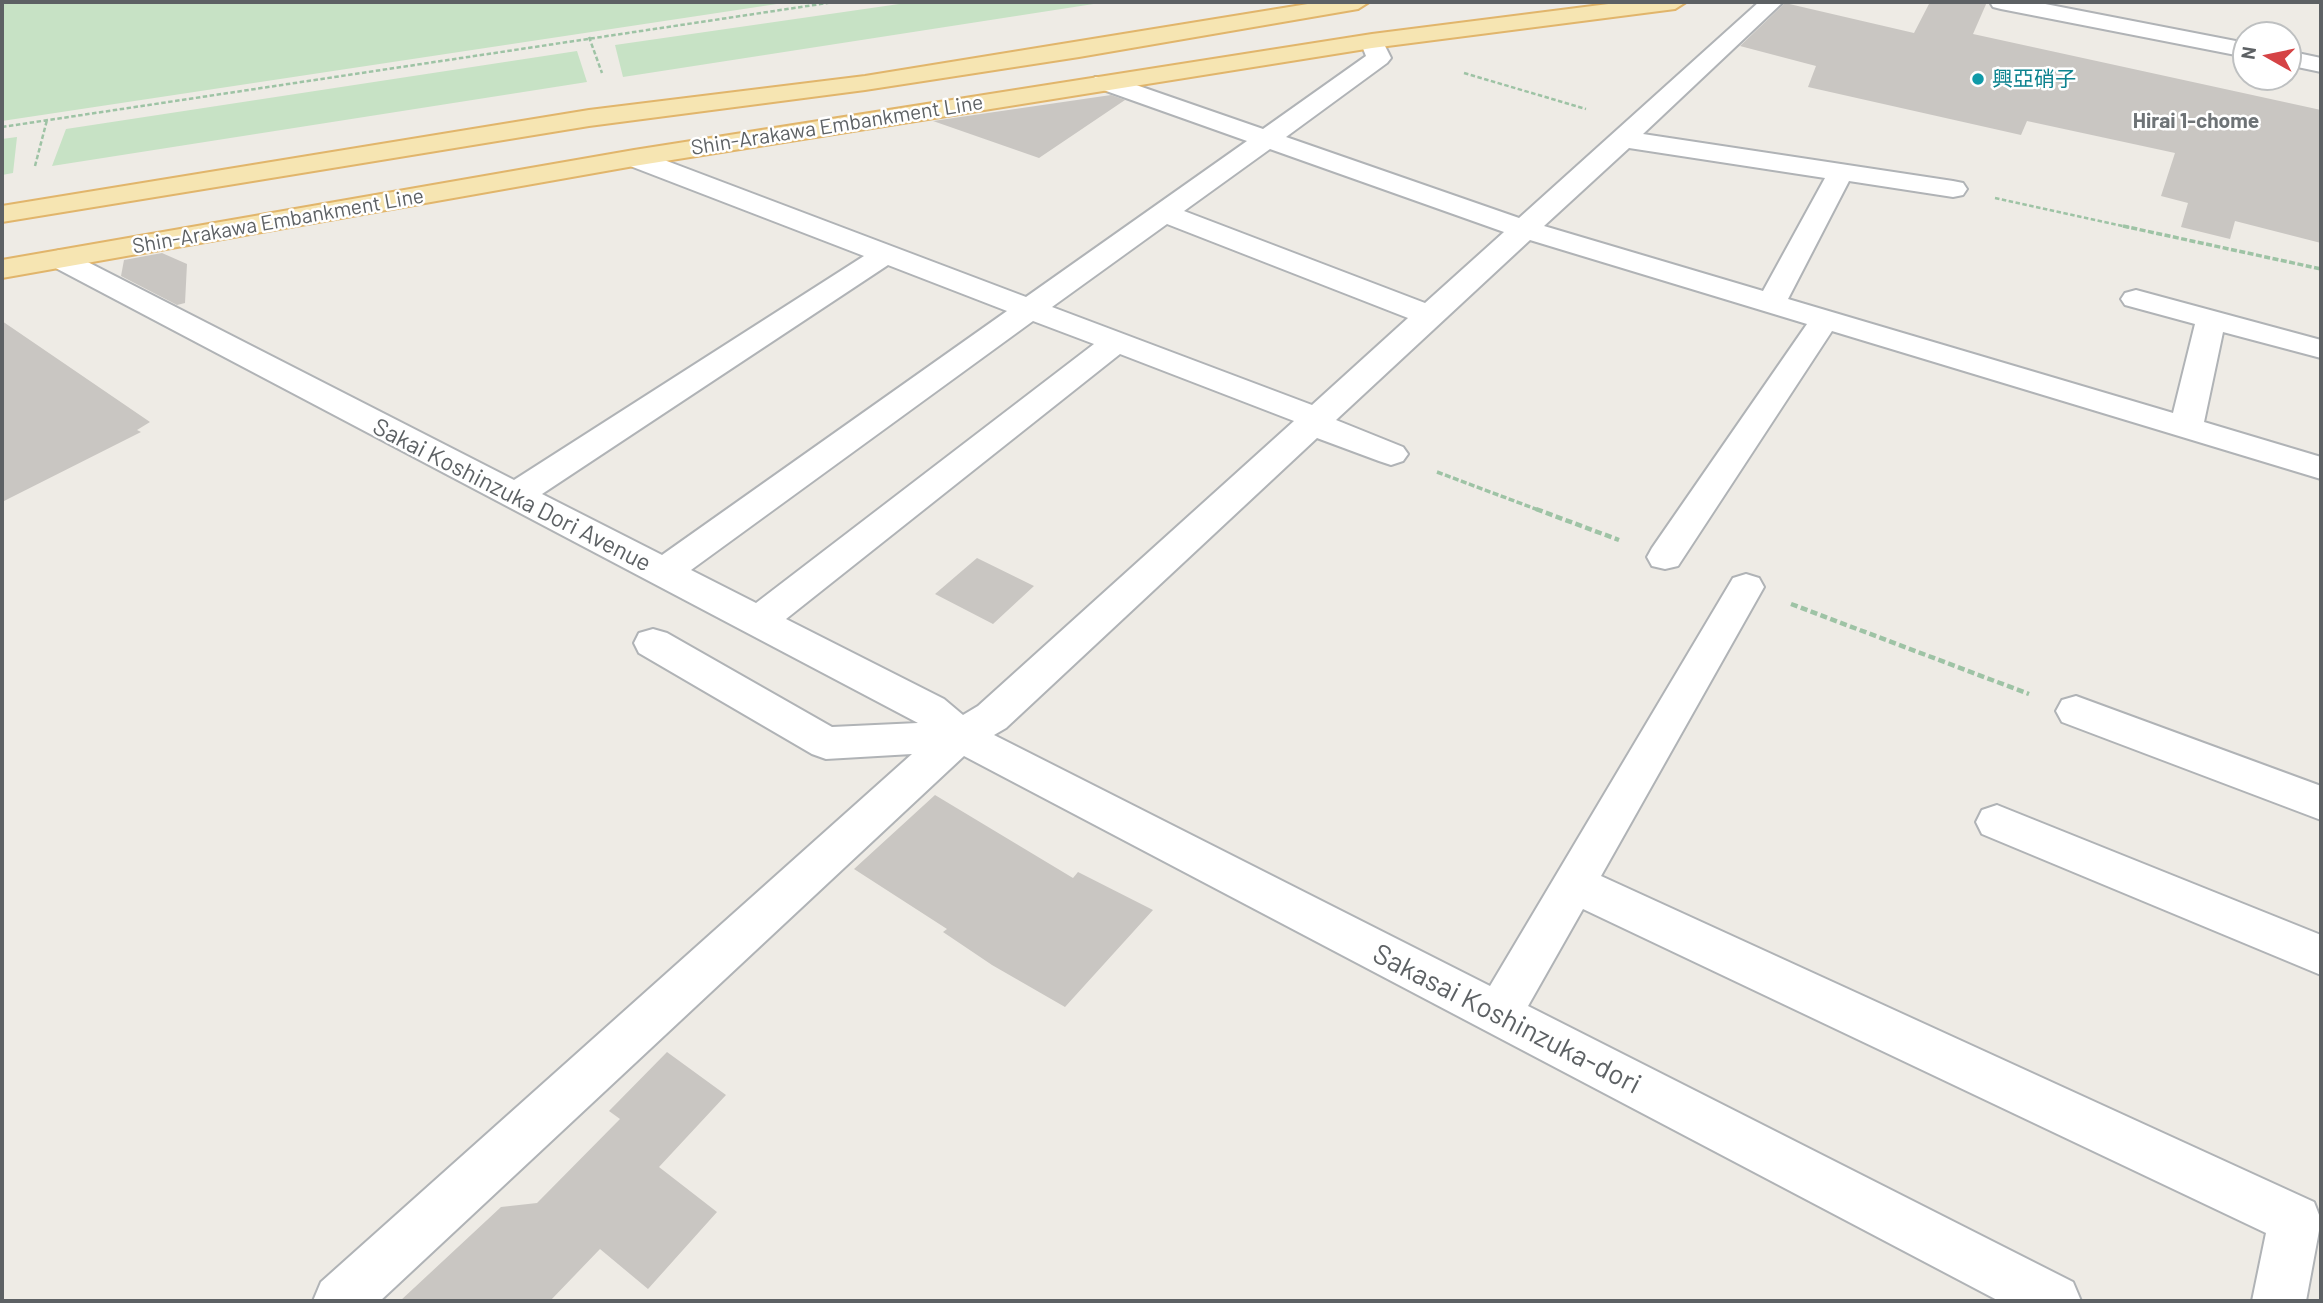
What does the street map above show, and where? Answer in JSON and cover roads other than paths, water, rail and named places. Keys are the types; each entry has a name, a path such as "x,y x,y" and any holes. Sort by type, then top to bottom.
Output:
{"main road":[{"name":"Shin-Arakawa Embankment Line","path":"2,214 589,118 865,83 1066,52 1358,2"},
{"name":"Shin-Arakawa Embankment Line","path":"2,270 634,158 1104,82 1373,41 1675,2"}],"street":[{"path":"340,1301 960,736 992,717 1315,418 1772,2"},
{"path":"2001,2 2232,47"},
{"path":"662,573 1379,58 1373,41"},
{"path":"2302,61 2321,65"},
{"path":"1104,82 1524,229 2321,468"},
{"path":"1630,132 1840,172 1953,189"},
{"path":"634,158 1315,418 1329,431 1391,454"},
{"path":"1771,303 1840,172"},
{"path":"1164,213 1428,315"},
{"path":"514,496 886,254"},
{"name":"Sakai Koshinzuka Dori Avenue","path":"60,259 930,710 960,736"},
{"path":"2136,299 2321,349"},
{"path":"1665,557 1825,319"},
{"path":"2186,427 2211,319"},
{"path":"757,622 1116,342"},
{"path":"1499,1015 1746,587"},
{"path":"653,643 826,743 960,736"},
{"path":"2076,711 2321,803"},
{"name":"Sakasai Koshinzuka-dori","path":"960,736 2054,1301"},
{"path":"1997,822 2321,955"},
{"path":"1574,884 2295,1220 2279,1301"}],"place":[{"name":"興亞硝子","path":"1978,79"}],"district":[{"name":"Hirai 1-chome","path":"2196,121"}]}
